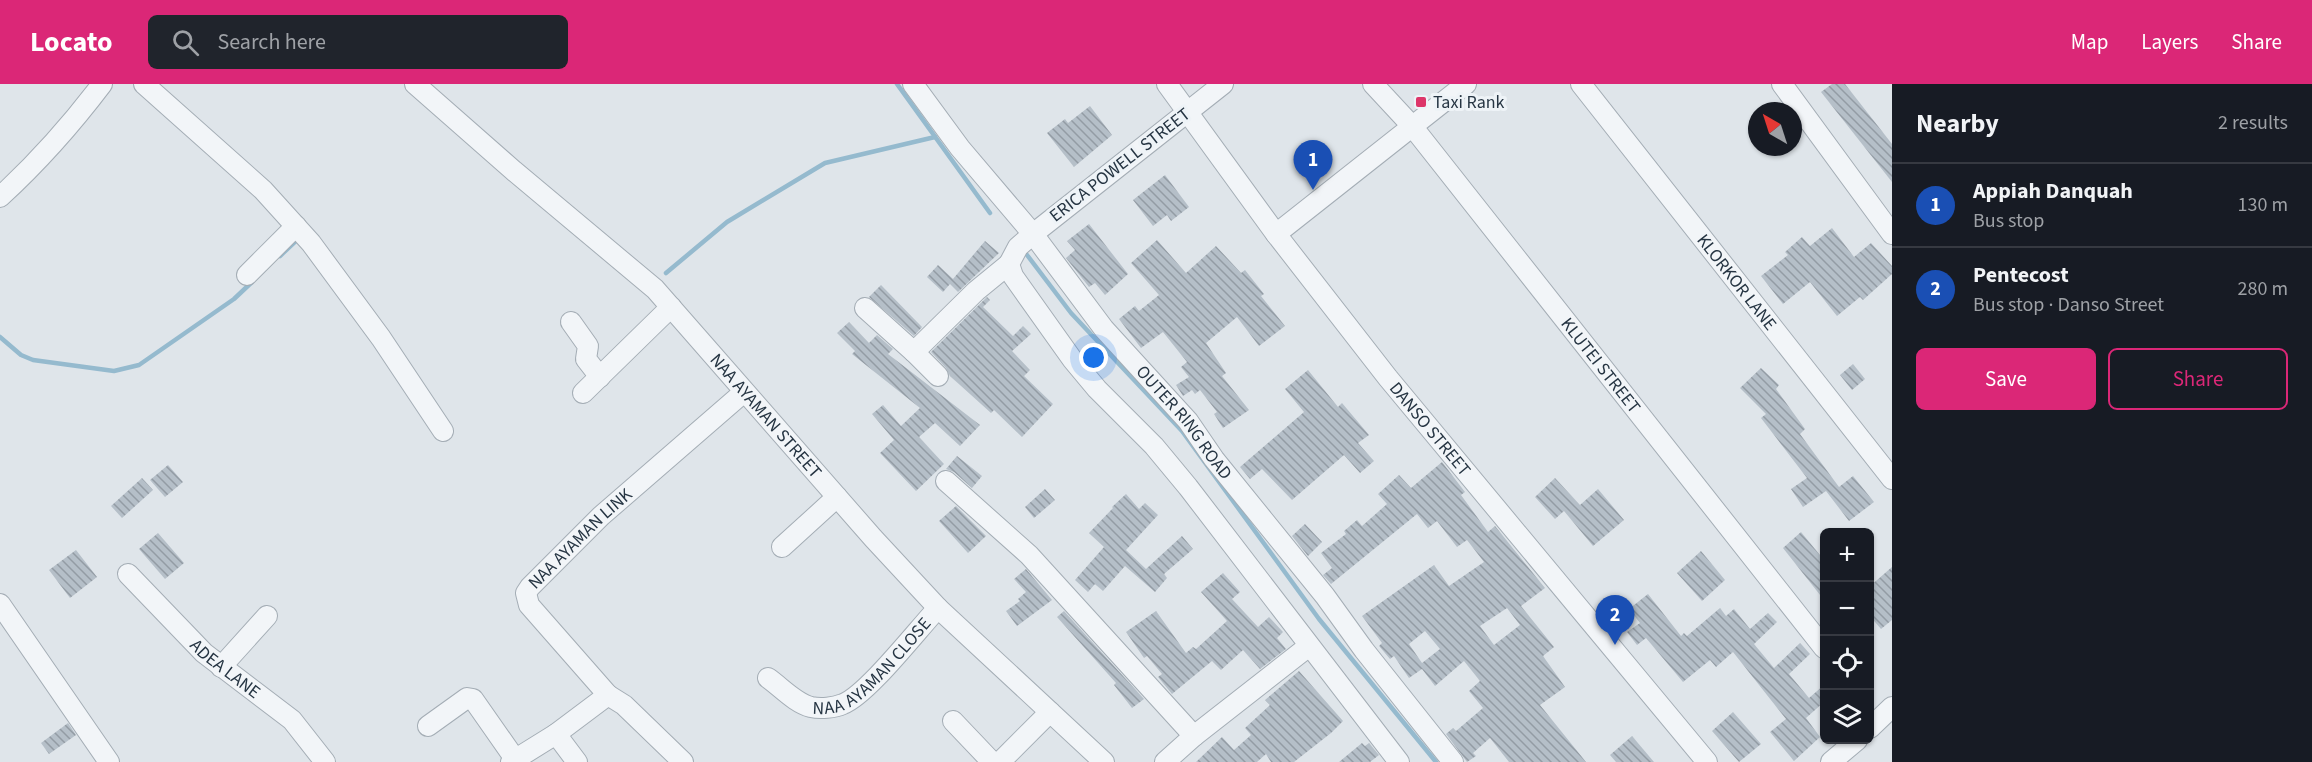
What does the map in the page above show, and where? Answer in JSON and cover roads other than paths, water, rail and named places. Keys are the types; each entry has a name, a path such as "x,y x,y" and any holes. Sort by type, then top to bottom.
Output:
{"street":[{"path":"0,197 46,153 102,84"},
{"path":"144,84 263,190 303,234 381,338 443,431"},
{"name":"NAA AYAMAN STREET","path":"415,84 514,171 644,279 938,608 1104,762"},
{"name":"OUTER RING ROAD","path":"913,84 966,154 1033,234 1104,329 1188,421 1214,459 1325,596 1364,650 1453,762"},
{"name":"DANSO STREET","path":"1167,84 1276,234 1449,453 1707,762"},
{"name":"ERICA POWELL STREET","path":"914,352 1014,256 1033,234 1223,84"},
{"name":"KLUTEI STREET","path":"1374,84 1412,126 1820,643"},
{"path":"1276,234 1466,84"},
{"name":"KLORKOR LANE","path":"1581,84 1892,479"},
{"path":"1790,87 1892,234"},
{"path":"247,275 303,234"},
{"path":"1014,256 1013,276 1072,359 1097,389 1154,446 1188,487 1399,762"},
{"path":"584,393 671,307"},
{"path":"865,308 938,376"},
{"path":"571,322 588,346 586,359 600,377"},
{"name":"NAA AYAMAN LINK","path":"608,695 529,605 526,593 601,516 744,392"},
{"path":"946,481 1029,555 1194,736"},
{"path":"782,547 837,497"},
{"name":"ADEA LANE","path":"128,574 204,652 292,720 325,762"},
{"path":"0,604 109,762"},
{"name":"NAA AYAMAN CLOSE","path":"768,678 802,703 812,707 844,704 859,693 886,666 938,608"},
{"path":"221,667 267,616"},
{"path":"1165,762 1194,736 1309,646"},
{"path":"428,726 467,698 473,699 513,760 556,734 608,695 624,705 683,762"},
{"path":"1000,762 1050,712"},
{"path":"953,721 992,762"},
{"path":"556,734 577,762"},
{"path":"1832,762 1852,744"}],"waterway":[{"path":"897,84 990,213"},
{"path":"666,273 727,222 825,163 935,137"},
{"path":"280,256 300,237"},
{"path":"1027,255 1071,313 1182,431 1319,619 1436,762"},
{"path":"0,337 21,355 33,360 114,371 139,365 234,299 252,282"}],"place":[{"name":"Taxi Rank","path":"1421,102"},
{"name":"Appiah Danquah","path":"1313,190"},
{"name":"Pentecost","path":"1615,645"}]}
